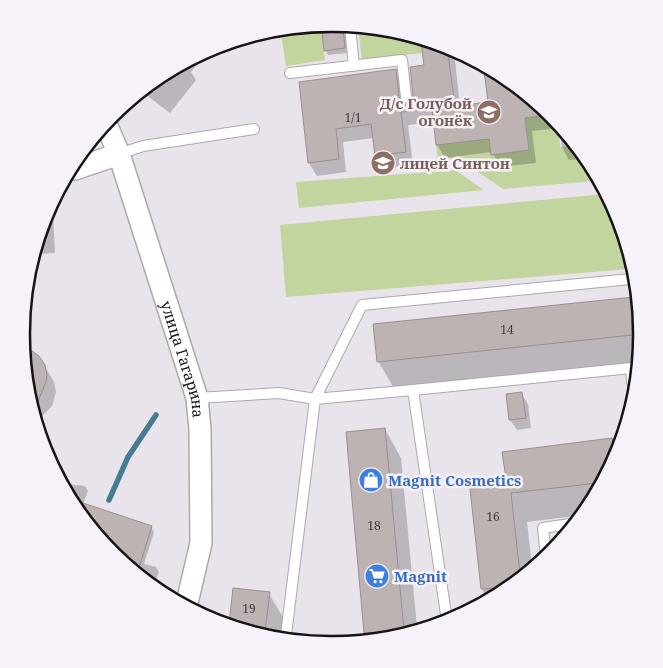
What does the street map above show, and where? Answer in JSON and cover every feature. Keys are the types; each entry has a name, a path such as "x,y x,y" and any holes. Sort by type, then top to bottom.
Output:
{"street":[{"name":"улица Гагарина","path":"109,131 119,154 197,398 200,429 200,542 188,599"},
{"path":"79,169 119,154"}],"lane":[{"path":"351,33 354,66"},
{"path":"290,73 402,60 406,97"},
{"path":"119,154 143,146 254,129"},
{"path":"286,632 315,399 362,305 628,279"},
{"path":"197,398 279,393 315,399 631,368"},
{"path":"413,390 445,614"},
{"path":"545,547 544,528 565,525"}],"green space":[{"path":"322,32 325,60 286,66 281,37"},
{"path":"359,34 390,38 421,47 422,53 362,60"},
{"path":"505,112 491,154 529,150 525,118 540,116 559,136 560,147 568,146 592,181 503,189 457,158 438,159 436,145 467,142 465,117"},
{"path":"455,170 484,190 299,208 296,182"},
{"path":"599,195 617,237 626,269 286,297 280,225"}],"building":[{"path":"322,32 343,33 345,48 324,51"},
{"path":"422,47 448,56 455,106 488,102 485,75 530,107 540,116 525,118 529,150 491,155 489,139 436,145 432,109 401,112 406,152 375,156 371,124 336,129 339,159 308,163 299,82 396,69 399,98 403,103 407,104 413,97 410,67 424,65"},
{"path":"630,297 633,334 377,362 373,324"},
{"path":"31,350 39,356 45,365 46,382 38,402"},
{"path":"522,392 526,418 509,420 506,394"},
{"path":"385,428 404,627 364,633 346,432"},
{"path":"612,438 613,442 594,483 511,493 519,569 493,588 481,589 470,489 507,485 502,452"},
{"path":"81,502 152,526 139,566 105,533"},
{"path":"233,588 270,592 265,628 230,617"}],"waterway":[{"path":"109,500 128,457 156,415"}],"place":[{"name":"Д/с Голубой огонёк","path":"489,112"},
{"name":"лицей Синтон","path":"383,163"},
{"name":"Magnit Cosmetics","path":"371,480"},
{"name":"Magnit","path":"377,576"}]}
